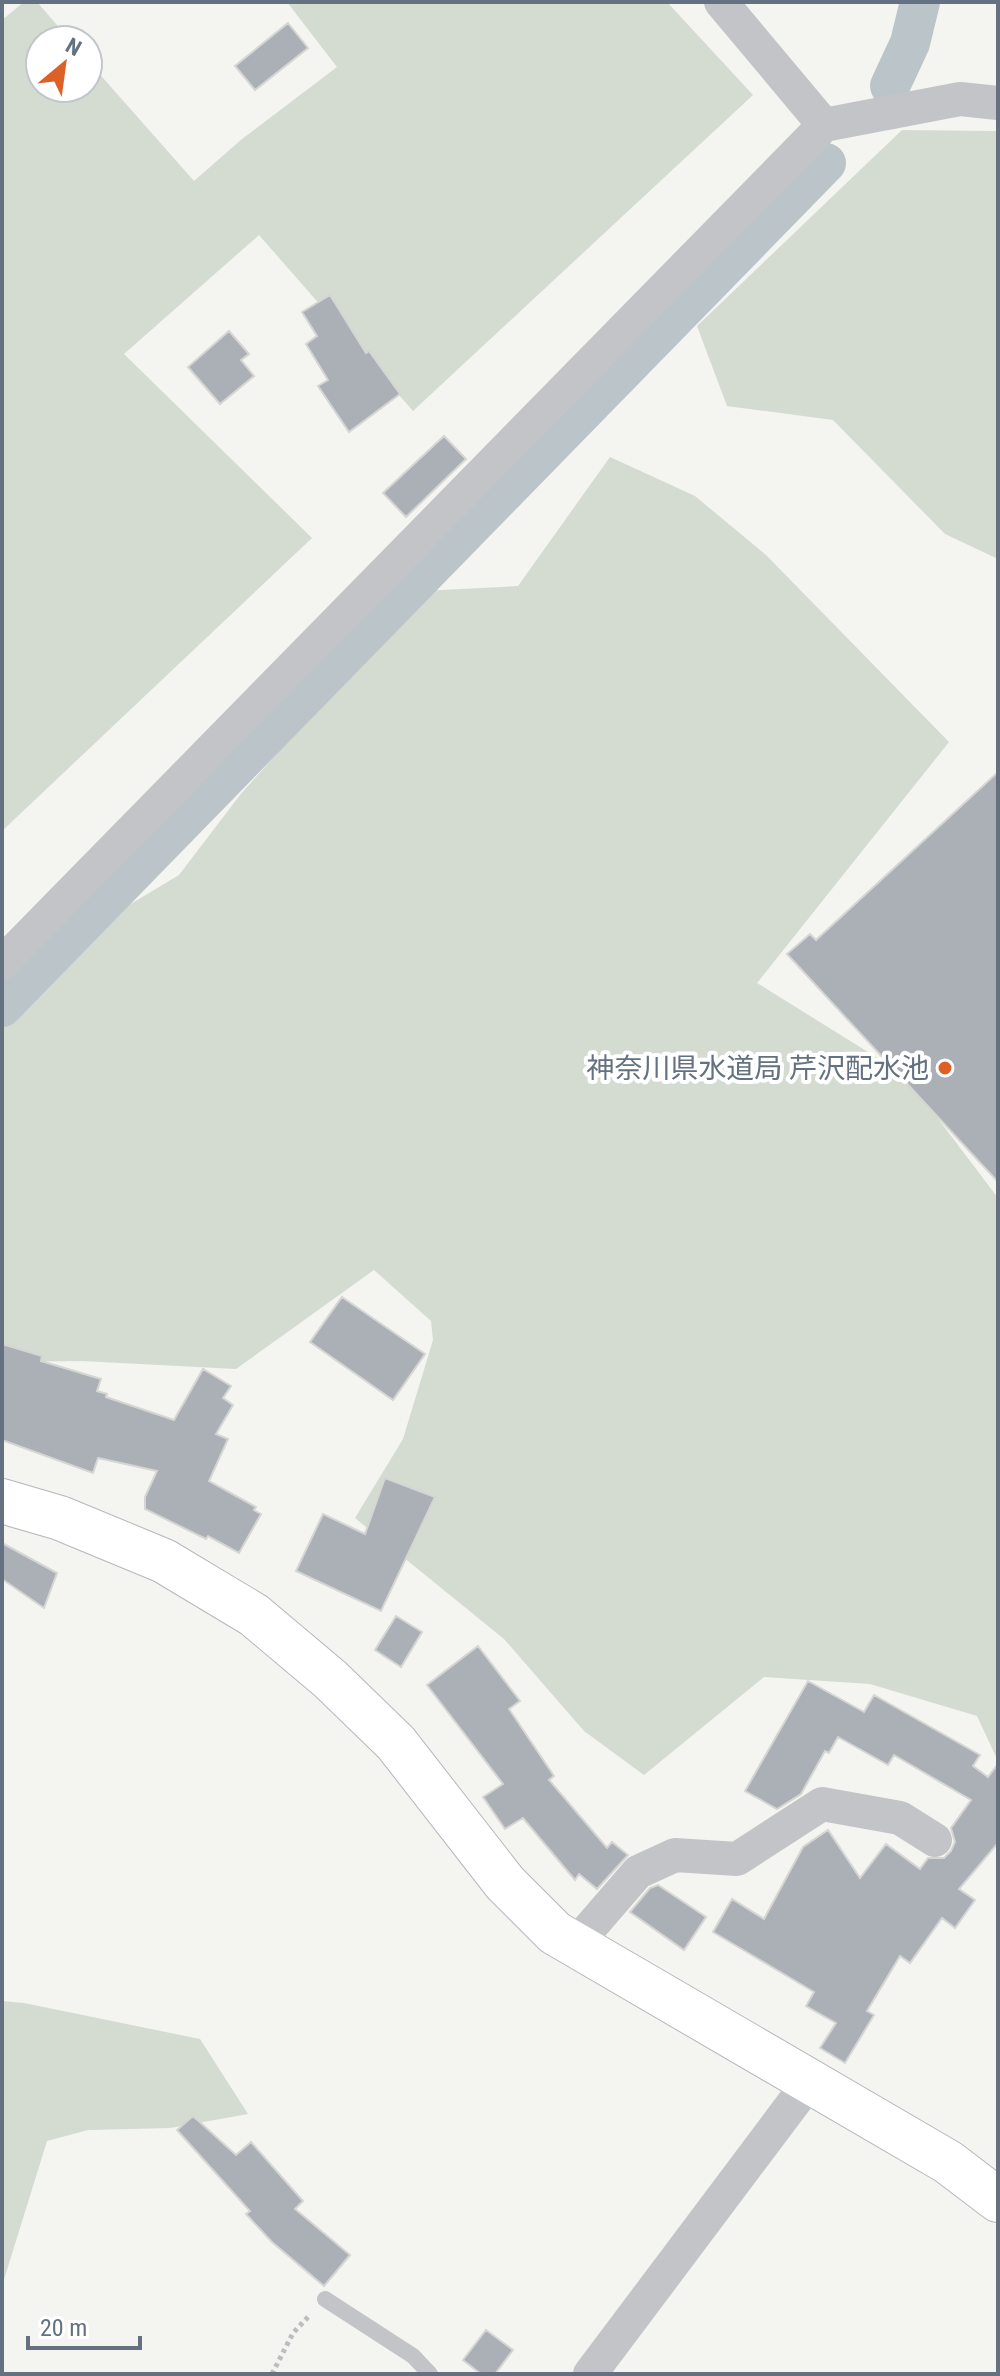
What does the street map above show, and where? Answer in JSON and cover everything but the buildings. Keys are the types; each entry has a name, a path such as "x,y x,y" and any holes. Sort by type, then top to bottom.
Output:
{"street":[{"path":"721,2 824,125"},
{"path":"2,963 824,125 960,99 998,103"},
{"path":"2,1501 60,1518 164,1561 254,1615 330,1679 396,1743 505,1883 555,1933 948,2162 998,2200"},
{"path":"575,1945 638,1872 675,1855 737,1859 822,1804 900,1818 935,1840"},
{"path":"590,2374 810,2081"}],"lane":[{"path":"325,2299 413,2356 430,2374"}],"path":[{"path":"272,2374 293,2333 325,2299"}],"shaded area":[{"path":"24,2 37,2 56,24 24,24 24,104 104,104 104,79 194,181 242,139 337,67 287,2 667,2 753,95 413,411 259,235 124,354 312,538 2,831 2,20"},
{"path":"902,130 998,131 998,559 945,534 833,420 727,406 697,326"},
{"path":"610,457 695,496 766,555 949,742 757,983 905,1075 998,1198 998,1761 977,1716 870,1684 764,1677 644,1775 584,1731 504,1639 355,1518 403,1439 433,1340 431,1321 374,1270 236,1369 82,1361 2,1362 2,958 70,925 119,911 179,875 240,795 422,591 518,586"},
{"path":"2,2001 200,2039 248,2114 170,2128 88,2130 47,2141 2,2286"}],"waterway":[{"path":"890,86 910,43 920,2"},
{"path":"2,1007 826,163"}],"place":[{"name":"神奈川県水道局 芹沢配水池","path":"945,1068"}]}
